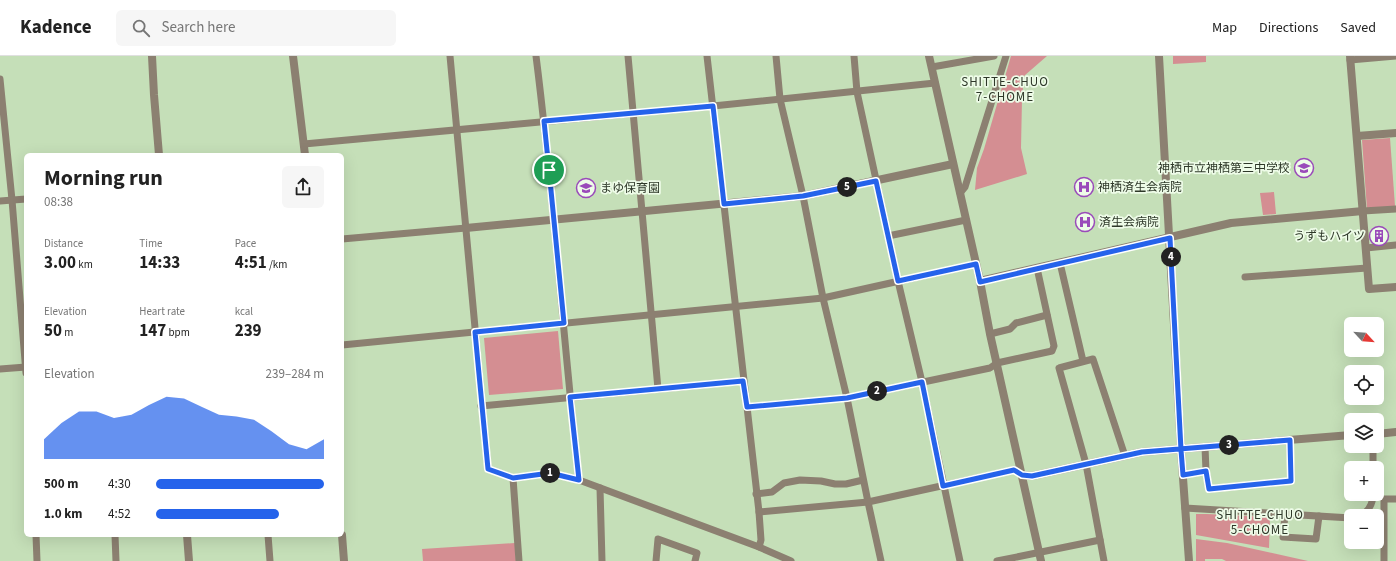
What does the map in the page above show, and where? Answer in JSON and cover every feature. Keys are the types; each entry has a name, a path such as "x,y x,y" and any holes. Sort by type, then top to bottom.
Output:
{"street":[{"path":"152,56 159,153"},
{"path":"293,56 305,153"},
{"path":"450,56 488,469 513,478 550,473 579,480 759,547 791,561"},
{"path":"536,56 544,121 579,480"},
{"path":"628,56 658,389"},
{"path":"707,56 762,540 759,547"},
{"path":"776,56 780,99 803,196 823,298 847,398 881,561"},
{"path":"854,56 857,92 898,281 922,382 960,561"},
{"path":"929,56 1041,561"},
{"path":"932,68 994,56"},
{"path":"960,193 965,187 1006,56"},
{"path":"1159,56 1181,450 1189,561"},
{"path":"1396,56 1350,58 1369,289 1396,287"},
{"path":"0,80 24,343"},
{"path":"304,144 713,106 935,83"},
{"path":"1357,136 1396,133"},
{"path":"344,239 803,196 953,164"},
{"path":"0,201 24,199"},
{"path":"980,282 1231,223 1396,209"},
{"path":"888,236 966,220"},
{"path":"1366,248 1396,245"},
{"path":"1060,263 1083,361"},
{"path":"344,345 823,298 976,264"},
{"path":"747,407 847,398 990,368 997,363 1052,350 1054,346 1037,268"},
{"path":"1245,277 1368,268"},
{"path":"990,334 1010,329 1016,323 1047,316"},
{"path":"1104,561 1086,464 1059,368 1093,359 1125,456"},
{"path":"0,369 24,367"},
{"path":"481,406 743,381"},
{"path":"1384,433 1396,432"},
{"path":"759,512 868,502 1014,470 1022,475 1032,476 1142,452 1344,436"},
{"path":"1205,447 1206,471 1209,489 1291,481 1290,440"},
{"path":"1183,475 1206,471"},
{"path":"513,478 520,561"},
{"path":"756,494 772,492 784,483 800,480 846,484 863,480"},
{"path":"600,488 602,561"},
{"path":"1384,561 1384,500 1396,499"},
{"path":"1185,508 1344,518"},
{"path":"1285,514 1283,537 1316,539 1319,516"},
{"path":"36,537 37,561"},
{"path":"115,537 116,561"},
{"path":"187,537 189,561"},
{"path":"268,537 270,561"},
{"path":"342,537 344,561"},
{"path":"656,561 658,539 697,553 695,561"},
{"path":"997,561 1100,540"}],"shaded area":[{"path":"1011,56 1047,56 1024,76 1021,148 1027,174 975,190 977,168"},
{"path":"1173,56 1206,56 1206,62 1173,64"},
{"path":"1390,138 1395,206 1367,209 1362,140"},
{"path":"1274,192 1276,214 1263,215 1260,193"},
{"path":"558,331 563,389 489,395 484,338"},
{"path":"1196,514 1270,517 1269,548 1196,535"},
{"path":"1196,539 1227,543 1308,561 1226,561 1222,559 1205,559 1205,561 1196,561"},
{"path":"515,543 516,561 423,561 422,549"}],"place":[{"name":"神栖市立神栖第三中学校","path":"1304,168"},
{"name":"神栖済生会病院","path":"1084,187"},
{"name":"まゆ保育園","path":"586,188"},
{"name":"済生会病院","path":"1085,222"},
{"name":"うずもハイツ","path":"1379,236"}],"district":[{"name":"SHITTE-CHUO 7-CHOME","path":"1005,88"},
{"name":"SHITTE-CHUO 5-CHOME","path":"1260,522"}],"route":[{"path":"549,170 544,121 713,106 724,204 803,196 876,181 898,281 976,264 980,282 1170,238 1181,450 1183,475 1206,471 1209,489 1291,481 1290,440 1181,450 1142,452 1032,476 1022,475 1014,470 943,486 922,382 847,398 747,407 743,381 570,397 579,480 550,473 513,478 488,469 475,332 564,323 549,170"}]}
